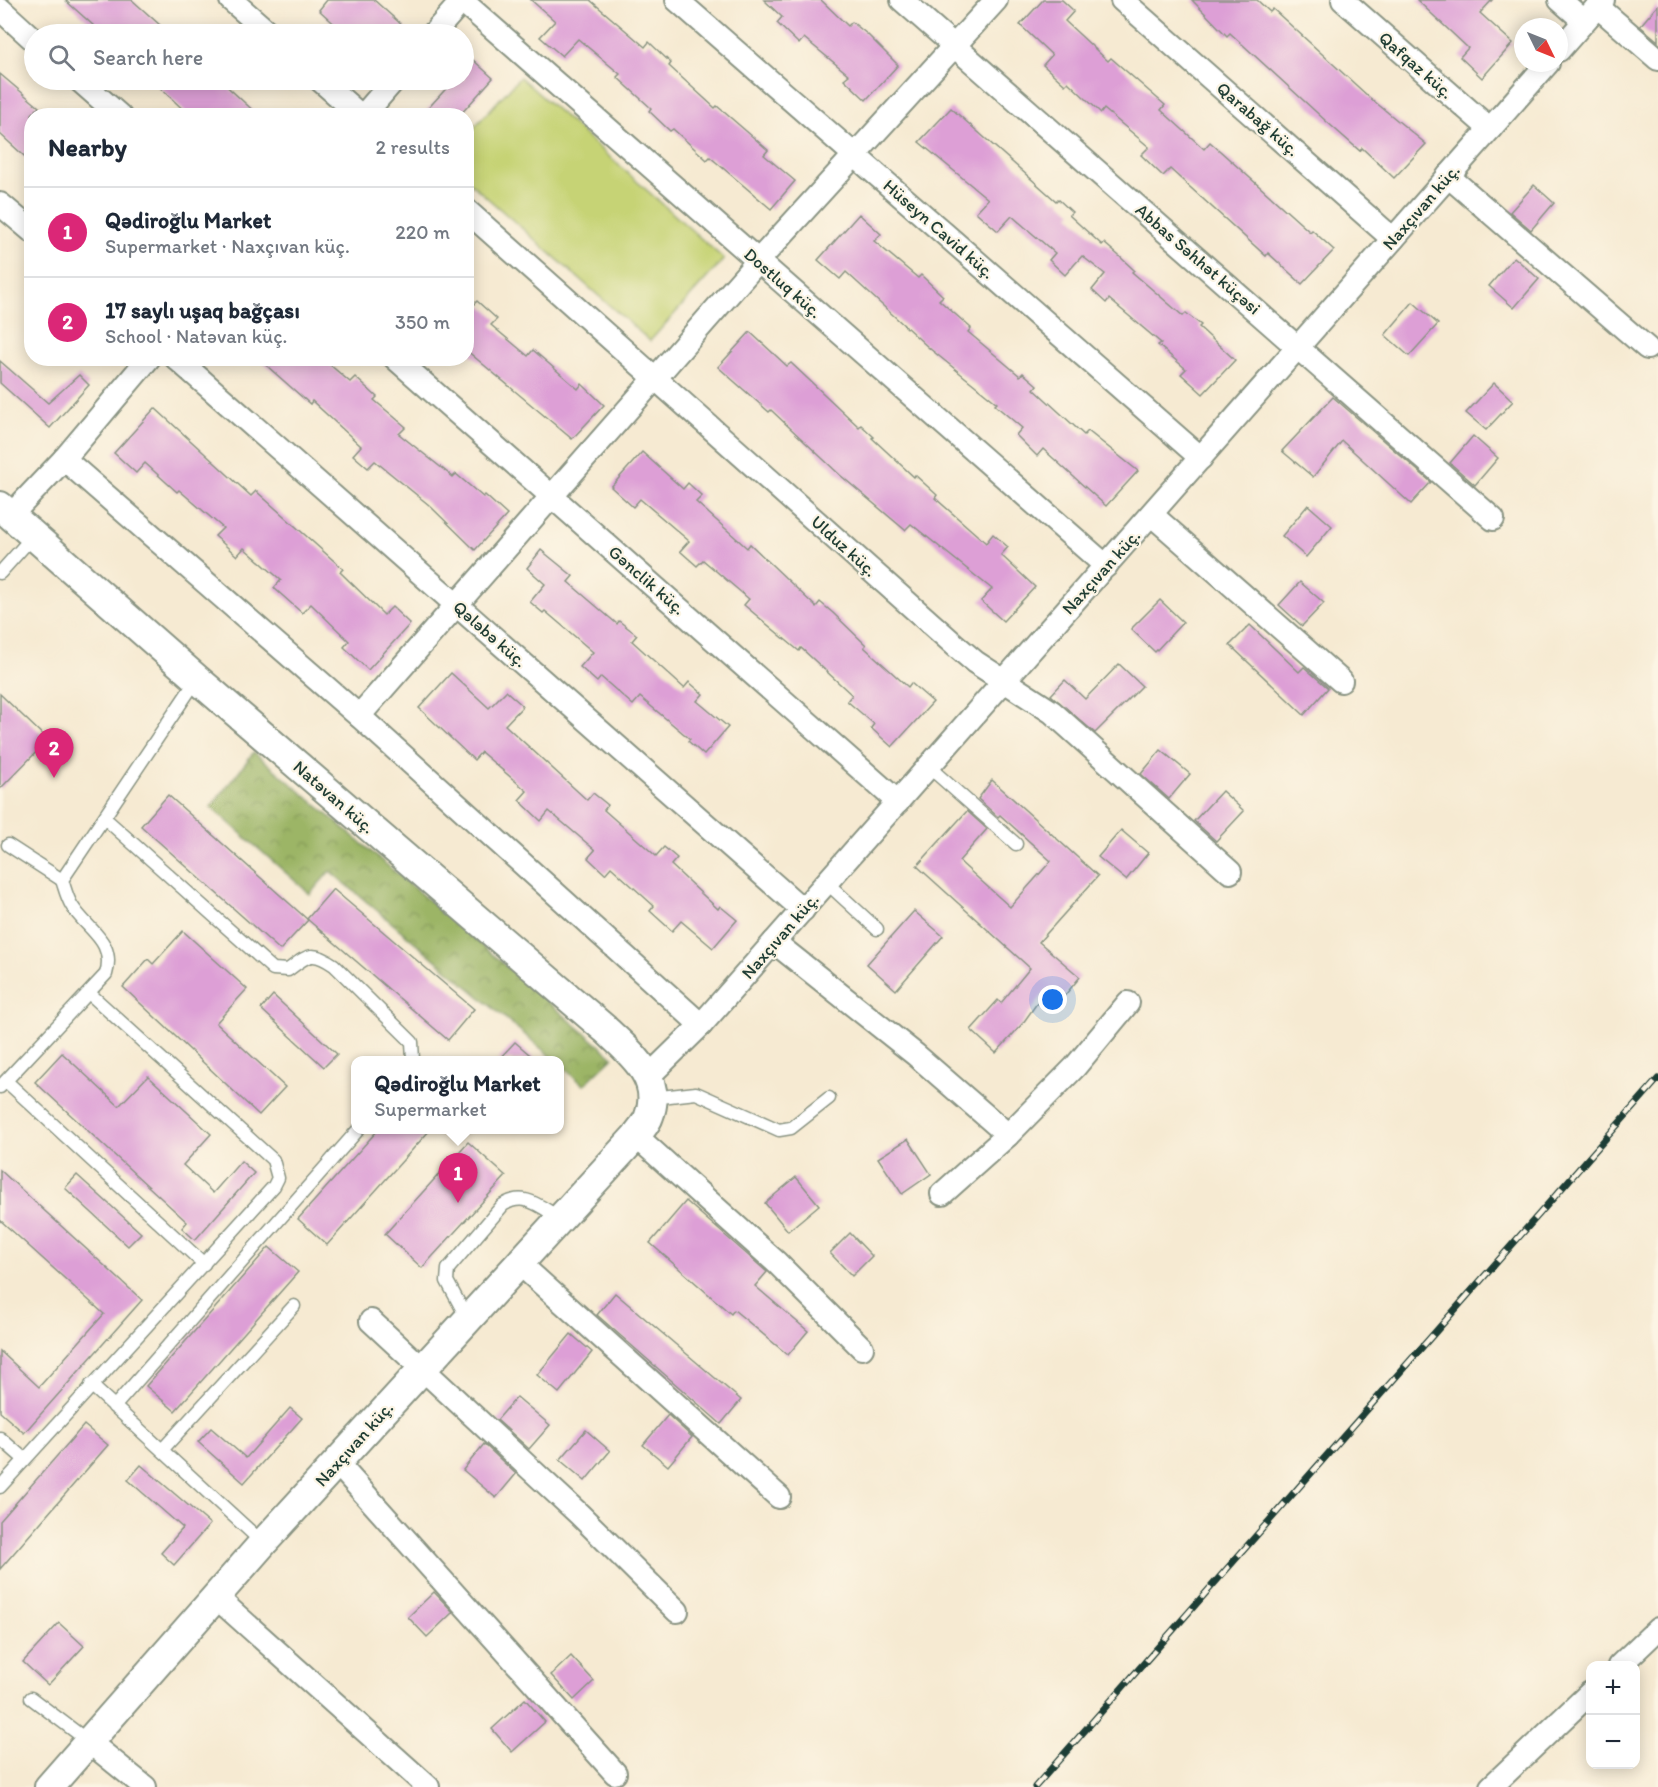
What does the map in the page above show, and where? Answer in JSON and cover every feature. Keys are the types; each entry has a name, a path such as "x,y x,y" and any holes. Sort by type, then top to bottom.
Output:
{"street":[{"path":"231,0 259,24"},
{"path":"442,24 462,0"},
{"name":"Dostluq küç.","path":"462,0 1106,566"},
{"name":"Hüseyn Cavid küç.","path":"677,0 1201,458"},
{"name":"Abbas Səhhət küçəsi","path":"902,0 1493,519"},
{"path":"359,716 758,261 996,0"},
{"name":"Qarabağ küç.","path":"1122,0 1393,239"},
{"name":"Qafqaz küç.","path":"1343,0 1490,129"},
{"path":"1560,0 1595,9 1658,59"},
{"path":"0,9 24,31"},
{"path":"1568,40 1595,9"},
{"name":"Naxçıvan küç.","path":"49,1787 263,1543 636,1136 650,1116 650,1087 701,1025 1540,72"},
{"path":"90,90 111,108"},
{"path":"332,90 353,108"},
{"path":"369,108 385,90"},
{"path":"1448,176 1647,348"},
{"path":"0,204 24,224"},
{"name":"Ulduz küç.","path":"474,217 955,645 975,662 1052,712 1230,872"},
{"path":"5,511 64,459 142,366"},
{"name":"Qələbə küç.","path":"185,366 803,910"},
{"name":"Gənclik küç.","path":"404,366 898,802"},
{"path":"64,459 359,716 701,1025"},
{"name":"Natəvan küç.","path":"5,511 197,680 605,1029 638,1060 650,1087"},
{"path":"1152,515 1341,681"},
{"path":"774,942 916,1055 1008,1135"},
{"path":"942,1194 1008,1135 1075,1067 1128,1003"},
{"path":"636,1136 777,1263 862,1348"},
{"path":"519,1263 779,1497"},
{"path":"371,1321 677,1611"},
{"path":"337,1463 615,1773"},
{"path":"216,1597 428,1787"},
{"path":"1623,1661 1658,1629"},
{"path":"1491,1787 1586,1697"},
{"path":"88,1741 145,1787"}],"lane":[{"path":"0,573 33,536"},
{"path":"62,880 197,680"},
{"path":"929,767 1016,843"},
{"path":"109,822 273,969 288,970 307,956 320,956 334,965 412,1042 413,1056"},
{"path":"8,845 62,880 73,907 106,947 109,955 106,974 3,1084 204,1264"},
{"path":"827,883 877,929"},
{"path":"0,1487 204,1264 274,1186 278,1178 273,1160 89,993"},
{"path":"650,1087 696,1093 712,1098 779,1130 791,1128 829,1098"},
{"path":"114,1407 354,1134"},
{"path":"468,1320 447,1281 448,1269 503,1205 522,1197 560,1218"},
{"path":"162,1450 294,1306"},
{"path":"91,1385 263,1543"},
{"path":"0,1438 24,1459"},
{"path":"31,1698 88,1741"}],"green space":[{"path":"520,77 724,259 650,341 474,186 474,127"},
{"path":"254,752 613,1057 584,1085 564,1068 564,1056 550,1056 330,871 310,894 211,807"}],"building":[{"path":"65,0 132,0 159,24 92,24"},
{"path":"327,0 374,0 401,24 334,24 319,10"},
{"path":"531,0 590,0 645,47 649,42 671,63 669,66 715,108 717,106 768,150 764,155 795,181 771,209 710,157 707,160 673,129 670,131 649,111 651,108 617,77 620,74 578,39 562,56 540,37 555,21"},
{"path":"764,0 821,0 848,26 852,22 867,34 898,65 866,100 844,79 849,75 804,38 799,44 777,23 782,17"},
{"path":"1043,0 1062,0 1074,11 1065,21 1108,61 1111,58 1165,105 1161,110 1204,149 1210,142 1310,232 1312,230 1334,250 1302,284 1268,253 1266,256 1170,169 1163,176 1141,155 1149,147 1104,109 1101,113 1068,82 1065,85 1043,65 1052,55 1020,25"},
{"path":"1192,0 1257,0 1270,12 1273,9 1369,97 1426,144 1394,178 1362,148 1360,151 1327,122 1230,33 1227,36"},
{"path":"1417,0 1492,0 1480,13 1513,43 1482,78 1460,57 1468,48"},
{"path":"1658,5 1658,41 1640,26"},
{"path":"474,61 493,78 466,108 428,108 445,90 474,90"},
{"path":"0,74 39,107 24,108 24,156 0,134"},
{"path":"163,90 231,90 250,108 182,108"},
{"path":"951,108 1056,201 1058,199 1072,212 1069,215 1102,245 1104,243 1118,255 1134,270 1132,272 1183,316 1186,313 1201,325 1199,327 1235,360 1203,394 1181,374 1186,369 1158,345 1161,343 1109,299 1106,303 1092,290 1105,274 1082,256 1065,275 1049,260 1055,253 1012,216 998,231 976,212 988,199 919,142"},
{"path":"1534,185 1554,203 1531,230 1510,212"},
{"path":"859,214 881,234 874,241 918,278 921,275 943,296 939,300 971,328 968,332 1020,376 1023,373 1037,385 1034,389 1084,435 1088,431 1138,471 1106,506 1043,449 1037,456 1016,435 1022,428 995,405 997,403 929,348 846,272 840,279 818,260"},
{"path":"1514,257 1539,279 1514,308 1489,286"},
{"path":"477,301 497,319 491,325 528,356 533,350 578,389 582,384 604,405 572,439 474,357 474,304"},
{"path":"1413,302 1438,324 1409,356 1385,335"},
{"path":"750,332 787,366 791,363 859,427 861,425 914,477 915,475 937,495 935,498 986,543 993,534 1008,547 1001,555 1035,587 1003,621 981,601 992,589 911,524 905,530 840,475 771,410 769,412 718,367"},
{"path":"0,361 48,403 79,375 89,385 50,428 0,383"},
{"path":"267,366 331,366 350,382 355,377 377,397 374,400 406,427 399,434 453,477 456,474 483,497 485,495 507,515 475,550 429,505 375,461 368,468 353,455 361,446 312,401 310,404"},
{"path":"1494,383 1513,401 1486,430 1466,413"},
{"path":"1333,397 1431,482 1411,504 1342,441 1313,477 1282,451"},
{"path":"155,408 251,496 256,491 343,569 340,572 384,615 392,607 410,624 368,670 344,647 349,641 311,604 302,613 274,588 281,580 244,548 237,556 215,536 223,528 179,490 177,492 145,463 136,473 114,453"},
{"path":"1473,436 1498,458 1475,485 1450,463"},
{"path":"642,452 683,489 688,483 702,496 696,502 747,548 750,544 816,607 820,602 833,613 866,645 864,647 908,687 911,683 933,702 892,747 871,728 874,724 847,701 852,695 801,648 799,651 744,605 749,599 703,560 697,566 680,551 689,541 640,499 633,507 611,487"},
{"path":"1308,505 1332,526 1306,557 1282,536"},
{"path":"541,550 573,576 568,582 617,624 619,621 637,635 632,641 684,688 689,682 703,694 697,701 728,727 704,755 688,741 690,739 640,697 633,705 601,677 597,682 580,667 593,652 545,611 543,613 530,602 545,584 527,568"},
{"path":"1300,582 1324,603 1302,626 1279,605"},
{"path":"1160,600 1183,622 1155,652 1131,629"},
{"path":"1250,625 1299,672 1304,667 1328,688 1304,715 1230,645"},
{"path":"1119,664 1142,686 1095,733 1051,695 1065,680 1085,699"},
{"path":"451,673 489,708 506,691 523,706 505,725 587,800 593,793 608,805 604,810 656,856 664,847 677,858 671,865 718,909 720,906 737,920 713,948 681,921 672,931 650,911 654,906 611,867 605,874 588,858 595,850 549,811 541,821 519,800 527,791 481,752 474,760 419,708"},
{"path":"0,694 48,740 0,789"},
{"path":"1161,750 1190,774 1169,799 1141,774"},
{"path":"992,780 1098,876 1039,942 1080,977 1061,1000 1047,989 1023,1023 996,1053 971,1030 998,1000 1001,1003 1030,968 917,866 967,811 987,829 959,861 1010,907 1051,861 1000,815 998,817 978,799"},
{"path":"1222,791 1244,811 1216,841 1194,821"},
{"path":"168,795 308,920 280,950 141,826"},
{"path":"1121,830 1148,853 1126,880 1098,857"},
{"path":"333,889 474,1009 448,1040 307,919"},
{"path":"914,911 943,936 896,990 867,964"},
{"path":"183,931 247,989 216,1023 285,1087 259,1115 123,987 148,959 153,964"},
{"path":"273,995 337,1054 324,1067 261,1009"},
{"path":"515,1042 531,1056 502,1056"},
{"path":"62,1053 119,1106 148,1076 211,1134 183,1165 213,1193 241,1161 254,1173 195,1240 182,1228 187,1222 35,1082"},
{"path":"374,1134 426,1134 327,1245 298,1219"},
{"path":"908,1139 931,1174 902,1194 878,1158"},
{"path":"468,1142 506,1176 422,1268 385,1234"},
{"path":"0,1170 142,1300 24,1433 0,1412 0,1351 39,1387 104,1314 0,1220"},
{"path":"77,1175 141,1233 128,1246 65,1188"},
{"path":"796,1177 819,1205 788,1231 765,1203"},
{"path":"686,1201 767,1272 755,1286 808,1331 788,1355 734,1310 731,1314 650,1243"},
{"path":"850,1233 872,1256 852,1276 830,1253"},
{"path":"269,1247 298,1272 175,1411 146,1386"},
{"path":"615,1293 741,1400 721,1424 597,1315"},
{"path":"571,1334 592,1352 559,1393 537,1375"},
{"path":"517,1397 550,1425 529,1449 497,1420"},
{"path":"290,1408 302,1418 244,1483 198,1442 211,1428 246,1458"},
{"path":"668,1415 692,1437 668,1466 643,1445"},
{"path":"84,1425 108,1445 0,1569 0,1521"},
{"path":"586,1430 610,1451 585,1481 560,1460"},
{"path":"484,1444 516,1474 496,1498 463,1470"},
{"path":"141,1465 210,1524 174,1565 161,1553 183,1528 128,1480"},
{"path":"434,1592 453,1612 427,1637 408,1617"},
{"path":"59,1623 84,1646 48,1685 23,1662"},
{"path":"571,1656 594,1681 574,1700 551,1675"},
{"path":"525,1699 545,1722 512,1752 492,1729"}],"railway":[{"path":"1035,1787 1658,1079"}],"place":[{"name":"17 saylı uşaq bağçası","path":"54,778"},
{"name":"Qədiroğlu Market","path":"458,1203"}]}
